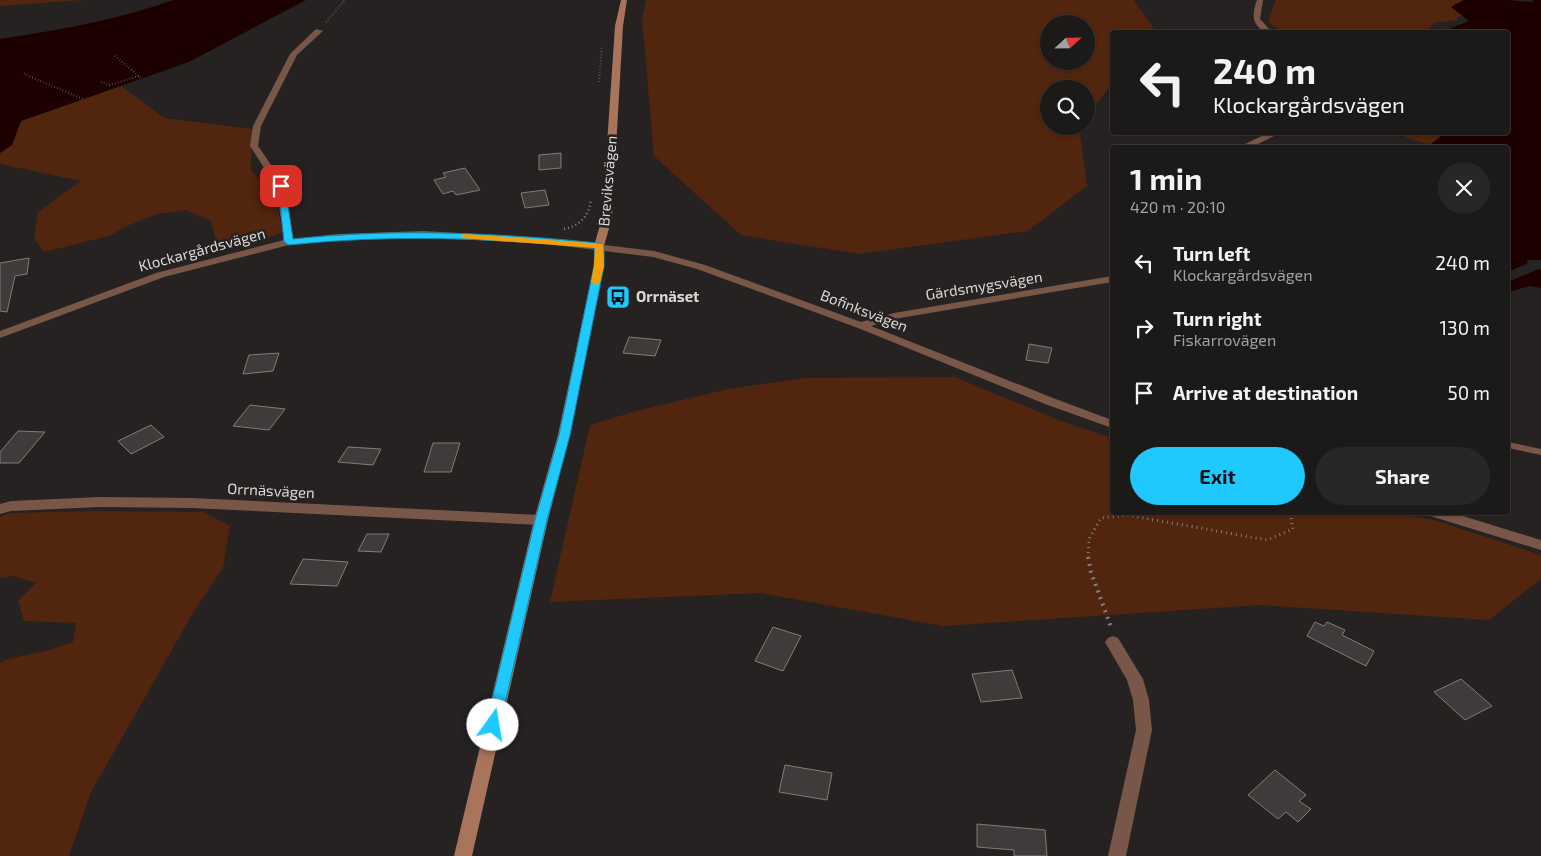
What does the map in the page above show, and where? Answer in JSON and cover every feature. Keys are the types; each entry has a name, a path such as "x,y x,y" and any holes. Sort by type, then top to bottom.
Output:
{"main road":[{"name":"Breviksvägen","path":"463,856 541,520 564,435 599,266 599,246 607,218 619,26 624,0"}],"street":[{"path":"1260,0 1255,20 1258,25 1266,30"},
{"path":"289,242 281,186 254,146 257,126 294,54 319,31"},
{"path":"1248,145 1271,135"},
{"name":"Klockargårdsvägen","path":"0,334 160,275 289,242 337,237 424,234 599,246"},
{"name":"Bofinksvägen","path":"599,246 654,254 701,267 862,326 1049,401 1110,423"},
{"name":"Gärdsmygsvägen","path":"862,326 872,321 894,316 1110,279"},
{"name":"Orrnäsvägen","path":"0,509 11,506 100,502 192,502 541,520"},
{"path":"1442,515 1541,545"},
{"path":"1113,642 1135,679 1141,700 1144,730 1117,856"}],"lane":[{"path":"1510,445 1541,452"}],"path":[{"path":"319,31 346,0"},
{"path":"599,87 602,45"},
{"path":"115,56 142,79"},
{"path":"24,74 82,99"},
{"path":"101,82 110,86 139,76"},
{"path":"547,241 554,231 571,228 585,220 591,208 592,198"},
{"path":"1113,642 1109,615 1089,564 1089,539 1101,518 1127,515 1266,540 1293,530 1290,515"}],"shaded area":[{"path":"0,0 83,0 0,6"},
{"path":"173,0 306,0 189,62 21,121 12,145 0,153 0,39 109,19"},
{"path":"646,0 1134,0 1154,29 1110,30 1110,87 1095,106 1095,80 1040,80 1040,135 1080,135 1087,186 1028,231 859,254 741,235 654,156 642,18"},
{"path":"1276,0 1464,0 1451,7 1463,15 1457,18 1457,20 1434,23 1427,30 1278,30 1268,22"},
{"path":"1464,0 1534,2 1532,0 1541,0 1541,288 1530,286 1510,291 1510,145 1430,145 1442,135 1510,135 1510,30 1453,30 1451,28 1469,21 1451,7"},
{"path":"121,86 164,118 252,129 251,170 274,196 283,232 253,244 218,249 211,221 185,210 157,214 127,226 109,236 44,252 34,238 38,212 81,181 0,164 0,153 12,145 21,121"},
{"path":"1398,135 1443,135 1432,145"},
{"path":"955,377 1061,421 1110,437 1110,515 1408,515 1434,520 1541,555 1541,579 1489,620 1260,605 943,626 761,593 550,602 590,425 636,411 728,389 805,378"},
{"path":"96,511 204,512 230,526 223,568 194,611 90,794 69,856 0,856 0,663 4,660 49,650 73,642 76,623 24,621 18,601 36,583 13,576 0,578 0,517 10,513"}],"pier":[{"path":"1527,260 1541,260 1541,269 1510,281 1510,271 1528,263"}],"building":[{"path":"561,153 561,168 539,170 539,155"},
{"path":"465,168 480,190 456,195 453,191 443,194 434,180 446,177 443,173"},
{"path":"545,190 549,205 525,208 521,193"},
{"path":"29,258 27,274 15,276 7,312 0,311 0,263"},
{"path":"629,337 661,340 655,356 623,353"},
{"path":"1029,344 1052,348 1048,363 1026,360"},
{"path":"279,353 273,371 243,374 249,355"},
{"path":"250,405 285,409 269,430 233,426"},
{"path":"151,425 164,437 131,454 118,441"},
{"path":"18,431 45,432 19,463 0,463 0,452"},
{"path":"433,443 460,443 451,472 424,472"},
{"path":"348,447 381,449 373,465 338,462"},
{"path":"367,534 389,534 381,552 358,551"},
{"path":"303,559 348,562 337,586 290,584"},
{"path":"1315,622 1324,626 1327,622 1345,630 1342,635 1374,651 1366,666 1307,636"},
{"path":"773,627 801,636 783,671 755,661"},
{"path":"1012,670 1022,698 981,702 972,674"},
{"path":"1461,679 1492,706 1465,720 1434,692"},
{"path":"785,765 832,773 827,800 779,792"},
{"path":"1275,770 1306,795 1299,801 1311,809 1298,822 1286,812 1278,819 1248,795"},
{"path":"977,824 1045,830 1047,856 1014,856 1014,850 977,847"}],"slow traffic":[{"path":"465,236 599,246 599,266 596,282"}],"place":[{"name":"Orrnäset","path":"618,297"}],"route":[{"path":"281,186 289,242 337,237 424,234 599,246 599,266 564,435 541,520 493,725"}]}
